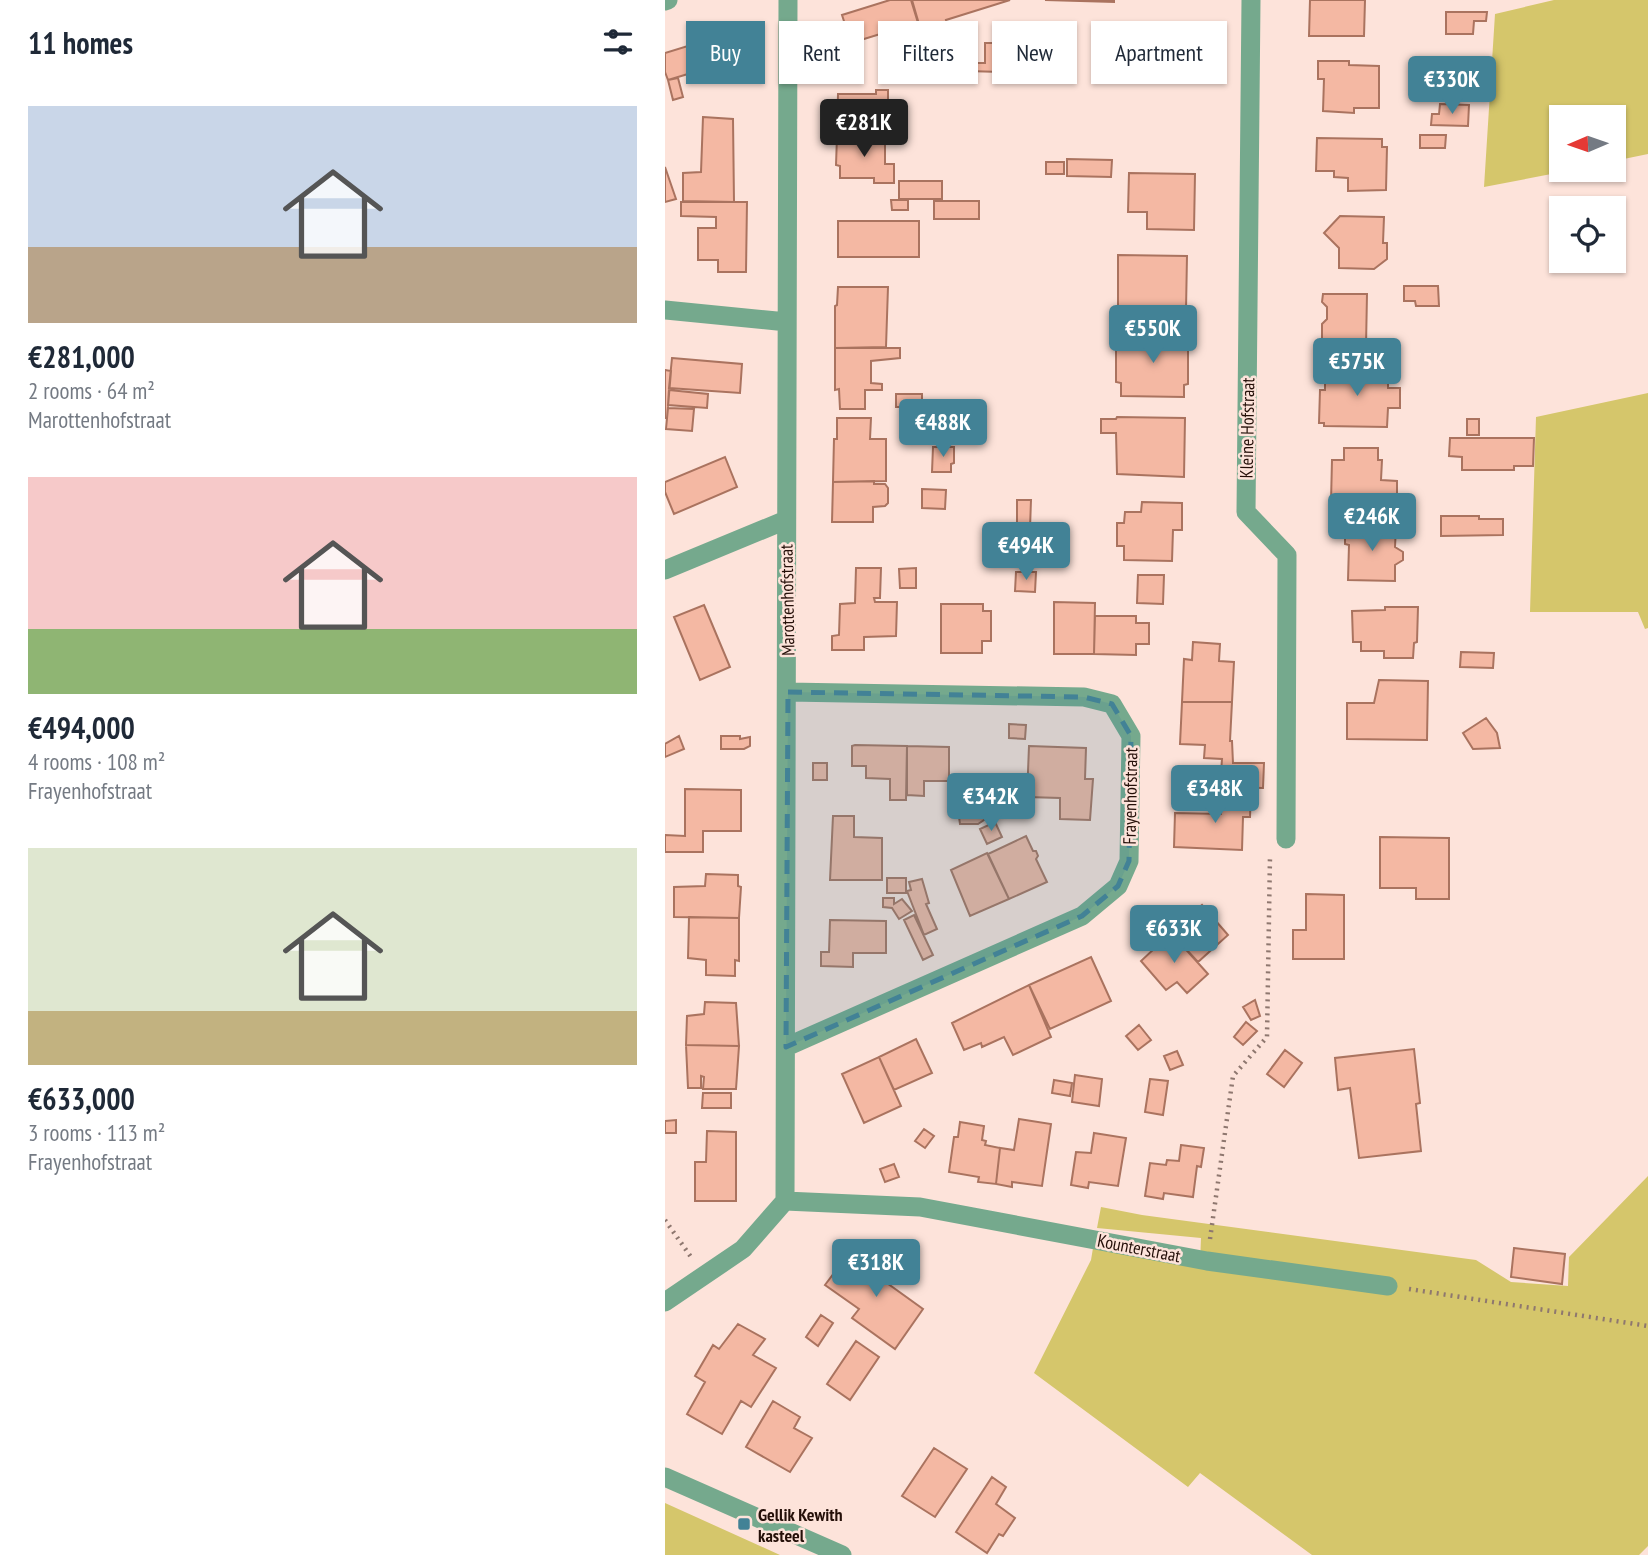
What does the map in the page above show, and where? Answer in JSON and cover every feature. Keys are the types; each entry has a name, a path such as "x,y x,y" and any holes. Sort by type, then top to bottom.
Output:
{"street":[{"name":"Marottenhofstraat","path":"785,1201 789,692 786,520 788,0"},
{"name":"Kleine Hofstraat","path":"1251,0 1246,512 1287,555 1286,839"},
{"path":"665,310 787,322"},
{"path":"665,570 786,520"},
{"name":"Frayenhofstraat","path":"786,1047 1082,916 1118,886 1129,861 1131,736 1112,704 1084,696 789,692"},
{"path":"665,1301 743,1249 785,1201"},
{"name":"Kounterstraat","path":"785,1201 920,1207 1207,1261 1388,1286"},
{"path":"665,1477 842,1555"}],"path":[{"path":"1207,1261 1233,1076 1266,1037 1269,857 1286,839"},
{"path":"665,1220 704,1275"},
{"path":"1388,1286 1648,1326"}],"highlighted area":[{"path":"788,692 1084,697 1112,704 1131,736 1129,861 1118,886 1082,916 786,1047"}],"shaded area":[{"path":"1554,0 1648,0 1648,154 1626,159 1626,105 1549,105 1549,174 1484,187 1495,14"},
{"path":"1648,393 1648,628 1645,629 1638,612 1530,612 1536,417"},
{"path":"1648,1176 1648,1546 1639,1555 1312,1555 1200,1473 1188,1487 1034,1373 1091,1260 1093,1248 1200,1263 1201,1238 1097,1228 1101,1207 1142,1215 1476,1260 1511,1282 1568,1286 1569,1257"},
{"path":"665,1503 780,1555 665,1555"}],"building":[{"path":"890,0 911,0 917,21 878,21 878,35 864,39 864,21 844,21 842,15"},
{"path":"912,0 1010,0 946,21 918,21"},
{"path":"1045,0 1114,0 1114,2"},
{"path":"1310,0 1365,0 1364,36 1309,36"},
{"path":"1446,12 1487,12 1486,21 1474,21 1473,34 1446,34"},
{"path":"985,43 992,43 992,72 978,71 978,63 985,63"},
{"path":"686,47 686,75 668,80 665,53"},
{"path":"1318,61 1349,61 1349,65 1379,66 1379,108 1354,108 1354,113 1323,111 1324,79 1318,79"},
{"path":"678,78 683,97 673,100 668,80"},
{"path":"876,90 888,90 888,136 837,136 838,94 876,94"},
{"path":"1440,104 1469,105 1468,126 1431,125 1432,114 1439,114"},
{"path":"703,117 733,119 734,202 683,201 683,173 701,172"},
{"path":"1420,135 1446,135 1445,148 1420,148"},
{"path":"837,136 885,137 885,164 894,164 894,183 874,183 874,178 840,178 840,166 836,165"},
{"path":"1317,138 1382,139 1382,147 1387,147 1386,190 1348,191 1348,178 1334,177 1334,171 1316,171"},
{"path":"1067,159 1112,160 1111,177 1067,176"},
{"path":"1046,162 1064,162 1064,174 1046,174"},
{"path":"665,167 676,199 665,202"},
{"path":"1129,173 1195,174 1194,230 1147,229 1147,212 1128,212"},
{"path":"899,181 942,181 942,199 899,199"},
{"path":"891,200 908,200 908,210 892,210"},
{"path":"934,201 979,201 979,219 934,219"},
{"path":"681,202 747,202 746,272 718,272 718,260 698,260 698,228 716,228 716,217 681,216"},
{"path":"1340,216 1384,217 1383,243 1387,243 1387,259 1374,269 1339,268 1339,248 1324,233"},
{"path":"838,221 919,221 919,257 838,257"},
{"path":"1118,255 1187,256 1186,310 1118,312"},
{"path":"1404,286 1438,286 1439,306 1416,306 1415,301 1404,301"},
{"path":"838,287 888,287 886,347 835,348"},
{"path":"1323,294 1367,294 1366,346 1322,345 1322,324 1327,319 1327,307 1322,302"},
{"path":"1121,333 1188,334 1188,384 1184,385 1184,397 1121,396 1121,383 1116,382 1116,346 1121,346"},
{"path":"835,348 900,348 900,358 871,361 871,383 882,384 882,390 865,390 865,409 840,409 839,389 835,390"},
{"path":"672,358 742,364 740,393 669,388"},
{"path":"1325,368 1388,369 1388,388 1400,388 1400,408 1388,408 1387,427 1324,426 1324,423 1319,423 1320,390 1325,390"},
{"path":"665,370 671,371 667,418 665,418"},
{"path":"669,390 708,394 707,408 668,405"},
{"path":"896,394 922,394 922,407 896,407"},
{"path":"668,408 694,409 692,431 666,429"},
{"path":"837,418 871,418 870,439 886,439 886,481 833,482"},
{"path":"1185,418 1184,477 1117,474 1116,433 1101,433 1101,419"},
{"path":"1467,419 1479,419 1479,435 1467,435"},
{"path":"1450,438 1534,438 1533,466 1514,466 1514,470 1462,470 1462,457 1449,456"},
{"path":"933,447 954,447 951,472 932,472"},
{"path":"1344,448 1378,448 1378,460 1382,460 1381,480 1397,481 1397,500 1382,500 1381,503 1331,502 1332,460 1344,460"},
{"path":"725,457 737,487 674,514 665,492 665,482"},
{"path":"874,481 874,484 885,484 888,488 888,503 885,506 873,507 873,522 832,522 833,482"},
{"path":"922,489 946,490 945,509 922,508"},
{"path":"1017,500 1031,500 1030,528 1017,529"},
{"path":"1142,502 1182,503 1182,530 1173,530 1172,561 1124,560 1124,546 1117,546 1117,523 1124,523 1125,512 1141,512"},
{"path":"1441,516 1503,519 1503,535 1441,536"},
{"path":"1345,527 1396,527 1395,547 1403,552 1403,560 1395,565 1395,581 1348,580 1349,545 1345,544"},
{"path":"856,568 881,568 880,598 874,598 875,602 897,602 896,636 864,637 864,650 832,650 832,636 839,635 840,604 855,603"},
{"path":"916,568 916,588 900,588 899,569"},
{"path":"1016,572 1036,572 1035,592 1015,591"},
{"path":"1138,575 1164,575 1163,604 1137,603"},
{"path":"1054,602 1095,603 1094,654 1054,654"},
{"path":"941,604 983,604 983,611 991,611 991,641 982,641 982,653 941,653"},
{"path":"704,605 730,667 700,680 674,617"},
{"path":"1385,607 1418,607 1417,642 1414,643 1413,658 1384,658 1384,651 1361,651 1361,642 1353,642 1352,611 1385,610"},
{"path":"1095,616 1136,616 1136,623 1149,623 1149,644 1136,644 1136,655 1094,654"},
{"path":"1193,642 1220,644 1219,661 1234,662 1232,702 1182,702 1184,659 1192,660"},
{"path":"1461,652 1494,653 1493,668 1460,667"},
{"path":"1379,680 1428,681 1427,740 1347,739 1347,703 1374,703"},
{"path":"1182,702 1232,702 1230,741 1233,763 1264,763 1263,788 1220,787 1222,759 1204,758 1205,745 1180,744"},
{"path":"1486,718 1497,733 1500,748 1473,749 1463,733"},
{"path":"1009,724 1026,725 1025,739 1009,738"},
{"path":"679,736 684,749 665,757 665,744"},
{"path":"721,736 740,736 740,739 750,737 750,746 744,749 721,749"},
{"path":"852,746 907,746 906,800 890,800 890,779 866,778 866,766 852,766"},
{"path":"907,746 949,747 949,781 924,781 924,796 907,795"},
{"path":"1029,746 1086,748 1085,779 1093,779 1090,820 1060,819 1060,798 1027,797"},
{"path":"813,763 827,763 827,780 813,780"},
{"path":"1186,772 1202,773 1201,785 1186,785"},
{"path":"685,789 741,790 741,831 703,831 703,852 665,852 665,835 685,836"},
{"path":"1222,791 1251,792 1250,817 1243,817 1242,850 1174,847 1175,813 1221,814"},
{"path":"1003,799 1029,800 1028,817 1003,817"},
{"path":"984,811 990,811 990,816 978,824 960,824 959,817 984,816"},
{"path":"833,816 854,816 854,837 882,838 882,880 830,880"},
{"path":"995,822 1002,837 987,844 980,829"},
{"path":"1026,836 1033,851 1036,851 1036,859 1047,882 1009,899 988,854"},
{"path":"1380,837 1449,838 1449,899 1416,899 1416,888 1380,888"},
{"path":"987,853 1009,899 970,916 951,870"},
{"path":"706,874 738,875 738,886 741,887 739,918 674,917 674,887 705,886"},
{"path":"887,878 906,878 906,893 887,893"},
{"path":"922,879 929,903 926,904 937,929 924,935 907,891 911,890 909,882"},
{"path":"1306,894 1344,895 1344,959 1293,959 1293,930 1306,930"},
{"path":"883,898 894,898 894,904 902,899 912,911 899,919 892,908 883,907"},
{"path":"1202,905 1228,935 1198,962 1171,933"},
{"path":"914,915 933,955 923,960 904,920"},
{"path":"689,917 739,918 739,961 735,960 735,976 706,975 706,960 688,958"},
{"path":"830,920 886,921 886,953 853,953 853,967 821,966 821,952 829,952"},
{"path":"1171,933 1208,974 1187,993 1177,982 1166,990 1141,961"},
{"path":"1091,957 1111,1001 1050,1029 1029,985"},
{"path":"1029,985 1051,1037 1013,1055 1004,1037 982,1047 981,1043 964,1050 952,1023"},
{"path":"1255,1000 1260,1016 1251,1020 1243,1007"},
{"path":"705,1002 736,1003 739,1046 686,1045 687,1016 704,1014"},
{"path":"1246,1022 1257,1031 1243,1045 1234,1037"},
{"path":"1139,1025 1151,1040 1138,1050 1126,1036"},
{"path":"916,1039 932,1073 894,1090 879,1057"},
{"path":"686,1045 739,1046 736,1089 703,1089 704,1077 701,1076 701,1088 688,1088"},
{"path":"1414,1049 1420,1103 1416,1104 1421,1151 1359,1158 1350,1088 1338,1090 1335,1058"},
{"path":"1285,1050 1302,1063 1284,1087 1267,1074"},
{"path":"1177,1051 1183,1065 1170,1070 1164,1056"},
{"path":"879,1057 901,1106 864,1123 842,1074"},
{"path":"1075,1075 1102,1079 1099,1106 1072,1102"},
{"path":"1150,1079 1168,1081 1163,1115 1145,1112"},
{"path":"1054,1080 1072,1083 1070,1096 1052,1093"},
{"path":"703,1093 731,1093 731,1108 702,1108"},
{"path":"1019,1119 1051,1124 1042,1186 1012,1182 1012,1187 996,1184 1000,1148 1014,1150"},
{"path":"676,1120 676,1133 665,1133 665,1121"},
{"path":"960,1122 984,1126 982,1140 986,1141 985,1145 1000,1148 996,1184 978,1182 979,1177 949,1172 954,1137 958,1137"},
{"path":"924,1129 934,1136 925,1148 915,1141"},
{"path":"707,1131 736,1132 736,1201 695,1201 695,1162 706,1162"},
{"path":"1094,1133 1126,1138 1118,1186 1089,1182 1088,1188 1071,1185 1076,1152 1091,1153"},
{"path":"1181,1145 1204,1148 1201,1167 1197,1166 1193,1197 1164,1193 1163,1199 1145,1196 1150,1163 1166,1165 1167,1160 1179,1161"},
{"path":"894,1164 899,1177 885,1182 880,1169"},
{"path":"865,1248 890,1265 880,1278 923,1309 895,1349 852,1318 859,1309 825,1285 837,1269 846,1275"},
{"path":"1514,1248 1565,1254 1562,1284 1511,1277"},
{"path":"821,1315 833,1323 818,1346 806,1337"},
{"path":"738,1324 765,1339 753,1355 776,1368 751,1407 741,1401 722,1434 687,1414 705,1382 695,1376 713,1345 719,1349"},
{"path":"856,1341 879,1357 850,1400 827,1384"},
{"path":"773,1401 800,1417 794,1428 812,1438 790,1472 746,1447"},
{"path":"934,1448 967,1469 935,1517 902,1496"},
{"path":"992,1477 1006,1487 996,1504 1015,1518 1003,1536 999,1534 987,1553 956,1532"}],"place":[{"name":"Gellik Kewith kasteel","path":"744,1524"}]}
